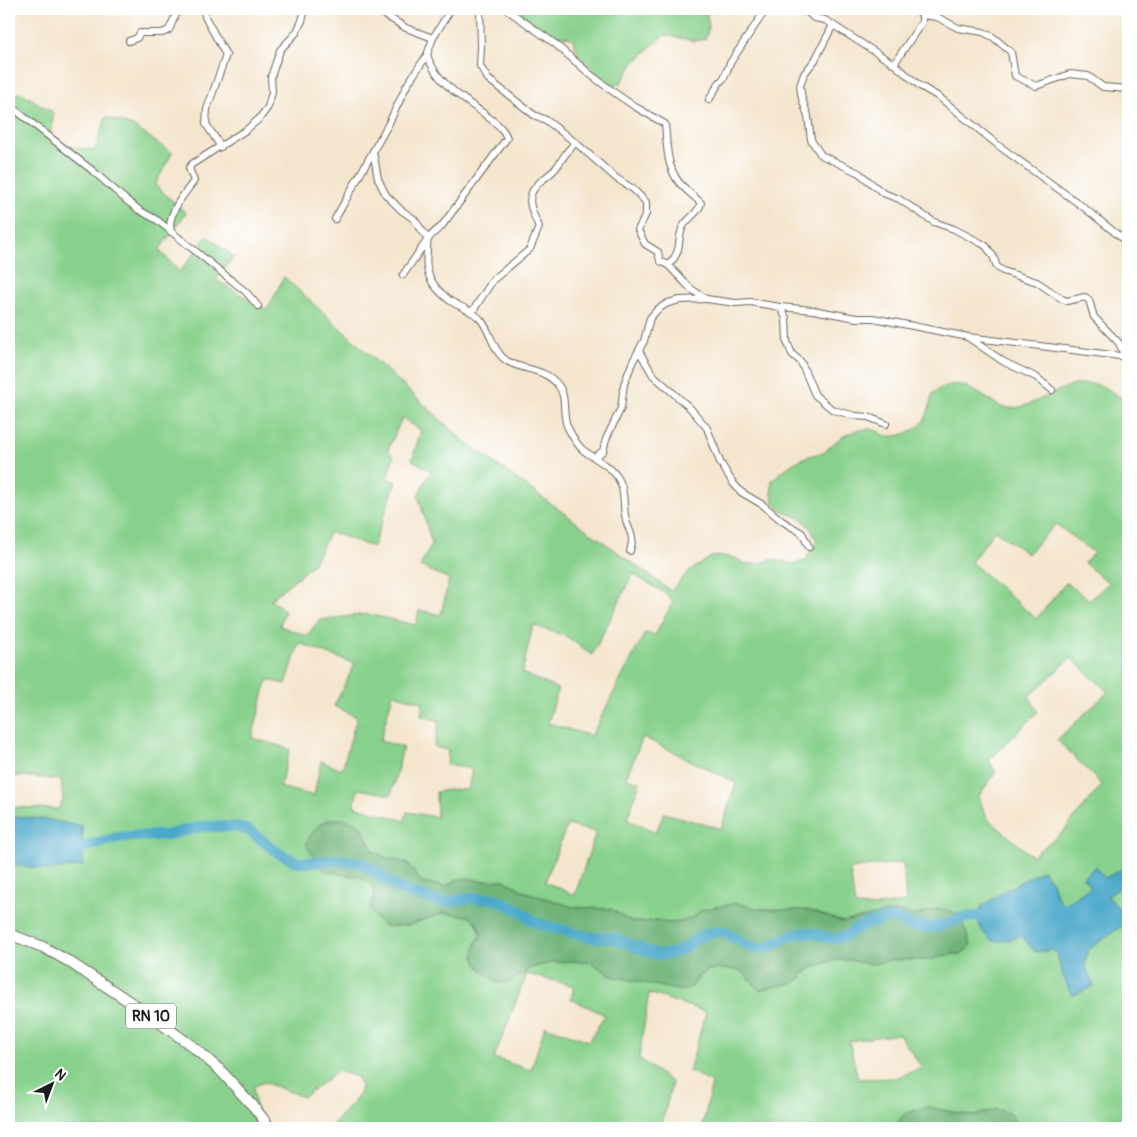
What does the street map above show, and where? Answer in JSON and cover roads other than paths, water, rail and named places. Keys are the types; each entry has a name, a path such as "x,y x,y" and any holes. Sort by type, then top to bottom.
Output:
{"main road":[{"name":"RN 10","path":"9,934 43,947 68,961 192,1046 220,1070 254,1107 270,1128"}],"street":[{"path":"129,42 137,38 140,33 162,33 169,30 177,12 182,9"},
{"path":"204,9 205,17 226,55 207,108 206,124 221,146"},
{"path":"171,232 169,226 170,218 194,181 189,168 192,164 254,123 268,107 272,92 271,77 280,50 296,33 305,9"},
{"path":"375,9 406,28 434,38"},
{"path":"335,219 373,151 407,84 427,55 434,38 451,9"},
{"path":"480,9 482,47 480,66 488,80 534,115 546,120 576,143 616,178 633,189 646,202 646,214 638,230 645,244 658,252 660,260 706,299"},
{"path":"506,9 554,43 615,93 666,124 672,171 678,182 701,203 700,209 684,225 679,248 674,259 668,265"},
{"path":"709,100 724,78 730,63 766,9"},
{"path":"804,9 814,18 825,20 894,64 920,86 939,97 999,146 1082,206 1128,243"},
{"path":"916,9 922,15 937,17 958,28 982,32 993,37 1011,52 1015,76 1036,86 1070,74 1088,76 1103,87 1128,89"},
{"path":"894,64 919,27 922,15"},
{"path":"833,26 815,60 804,74 800,86 812,140 817,150 826,158 859,173 883,193 899,199 934,222 954,229 986,246 993,256 997,267 1037,282 1062,299 1068,301 1085,297 1089,300 1094,317 1119,343 1126,357"},
{"path":"403,275 428,239 441,226 507,138 504,130 495,122 448,87 438,77 427,55"},
{"path":"9,105 93,171 126,200 157,220 246,292 258,306"},
{"path":"472,312 494,280 530,249 540,227 530,206 530,194 537,184 556,169 568,149 576,143"},
{"path":"373,151 378,179 386,195 401,210 414,219 428,239 425,264 433,285 450,301 472,312 481,320 491,342 506,360 551,377 559,386 564,397 564,421 576,442 584,451 595,456 613,471 620,481 624,492 625,517 634,539 630,551"},
{"path":"595,456 603,451 606,439 621,408 624,384 644,340 650,318 658,309 680,300 706,299 736,303 750,302 813,310 856,318 873,318 968,337 1126,357"},
{"path":"780,307 786,318 787,342 792,354 801,362 815,395 833,410 856,416 868,416 886,424"},
{"path":"968,337 1004,362 1028,372 1052,390"},
{"path":"639,351 653,376 690,408 706,428 720,462 733,483 741,492 802,533 809,547"}],"water":[{"path":"9,816 43,819 82,826 83,866 49,870 9,864"},
{"path":"1096,866 1105,878 1128,866 1128,882 1108,896 1122,913 1123,925 1088,950 1085,965 1094,986 1072,996 1060,968 1058,955 1053,950 1035,952 1022,936 1005,941 992,941 980,926 981,907 1004,891 1043,870 1052,882 1057,898 1065,904 1091,887 1083,877"}],"waterway":[{"path":"68,851 120,837 167,835 203,826 238,827 250,831 278,853 300,863 337,860 362,863 402,890 436,901 448,902 472,898 496,899 517,909 536,923 589,937 613,938 658,955 670,954 681,950 700,936 712,932 724,932 755,949 767,948 789,936 800,933 811,933 835,939 846,936 867,924 890,918 913,926 937,927 964,917 995,916"}]}
